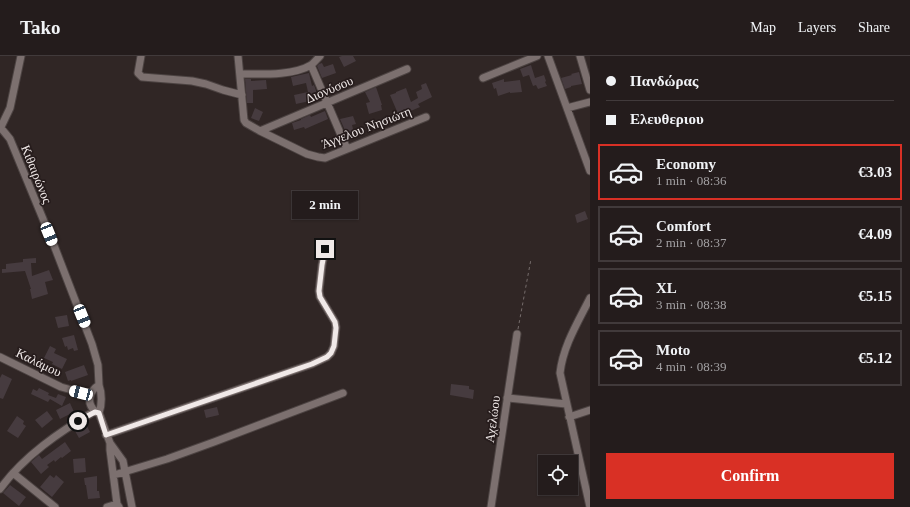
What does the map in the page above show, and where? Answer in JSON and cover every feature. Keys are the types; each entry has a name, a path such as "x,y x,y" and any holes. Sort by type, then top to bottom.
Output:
{"street":[{"path":"0,128 10,108 21,56"},
{"path":"141,56 138,73 142,77 192,81 242,95"},
{"name":"Άγγελου Νησιώτη","path":"238,56 244,120 246,123 307,154 325,158 426,117"},
{"path":"240,74 291,72 311,65 320,56"},
{"path":"483,78 537,56"},
{"path":"548,56 590,171"},
{"path":"580,56 590,90"},
{"path":"311,65 347,149"},
{"name":"Διονύσου","path":"260,131 407,69"},
{"path":"567,108 590,102"},
{"name":"Κιθαιρώνος","path":"0,128 10,139 55,248 92,344 98,365 101,406 97,412 110,443 118,506"},
{"path":"106,435 312,364 327,357 331,353 334,346 336,328 335,322 320,297 319,291 325,249"},
{"path":"590,298 571,335 561,362 560,373 590,507"},
{"name":"Αχελώου","path":"491,507 516,334"},
{"name":"Καλάμου","path":"0,356 61,387 90,395"},
{"path":"0,489 13,473 35,451 78,421 97,412 90,407 90,395 92,390 99,385"},
{"path":"114,475 167,459 343,393"},
{"path":"507,398 566,404"},
{"path":"569,417 590,410"},
{"path":"110,443 123,461 132,507"},
{"path":"13,473 55,507"},
{"path":"107,507 118,506"}],"path":[{"path":"516,334 531,258"}],"building":[{"path":"353,56 356,61 344,67 339,57"},
{"path":"322,63 324,67 333,64 336,73 322,78 317,66"},
{"path":"531,65 535,78 544,75 547,86 538,89 536,85 533,86 529,75 523,77 520,69"},
{"path":"579,72 582,84 565,89 561,78"},
{"path":"309,73 312,86 314,85 319,99 296,104 294,95 308,92 306,83 293,86 291,77"},
{"path":"245,79 251,79 251,81 266,80 267,89 253,90 253,103 247,103"},
{"path":"504,79 504,82 520,80 522,92 510,92 498,96 496,88 494,89 492,83"},
{"path":"426,83 432,97 418,104 420,107 399,116 390,95 406,88 411,102 418,98 416,92 422,89 421,85"},
{"path":"376,87 382,105 382,110 369,114 366,103 370,102 365,92"},
{"path":"255,108 263,112 259,121 251,118"},
{"path":"325,111 328,119 305,129 304,127 294,130 292,123 310,115 311,117"},
{"path":"353,116 356,124 352,125 354,133 347,135 340,119"},
{"path":"585,211 588,219 577,223 575,215"},
{"path":"36,258 36,263 31,263 32,276 49,270 53,280 45,282 48,294 32,299 31,289 25,271 2,273 2,269 6,269 6,264 23,262 23,259"},
{"path":"67,315 69,326 58,328 55,317"},
{"path":"74,335 78,350 74,351 73,348 68,350 67,346 65,347 62,338"},
{"path":"50,346 56,349 54,353 67,359 62,369 52,364 53,362 44,358"},
{"path":"84,365 88,375 68,381 65,372"},
{"path":"2,374 12,379 3,399 0,398 0,378"},
{"path":"451,384 469,386 469,389 474,390 473,399 450,395"},
{"path":"39,388 49,393 48,395 56,398 58,394 66,397 62,406 50,399 48,402 31,394 33,389 37,391"},
{"path":"70,403 74,412 60,419 56,410"},
{"path":"217,407 219,415 206,418 204,410"},
{"path":"47,411 53,419 42,428 35,420"},
{"path":"17,416 24,421 23,424 26,426 18,438 7,431"},
{"path":"86,424 90,432 79,438 75,431"},
{"path":"65,442 71,451 62,458 61,457 55,462 54,460 47,465 49,467 41,474 31,462 39,455 42,459"},
{"path":"85,458 86,472 74,473 73,459"},
{"path":"50,475 54,478 56,475 64,482 52,497 40,487"},
{"path":"97,476 97,491 99,491 100,498 88,499 84,478"},
{"path":"10,485 26,497 19,506 3,493"}],"route":[{"path":"78,421 95,412 99,413 106,435 312,364 327,357 331,353 334,346 336,328 335,322 320,297 319,291 325,249"}]}
